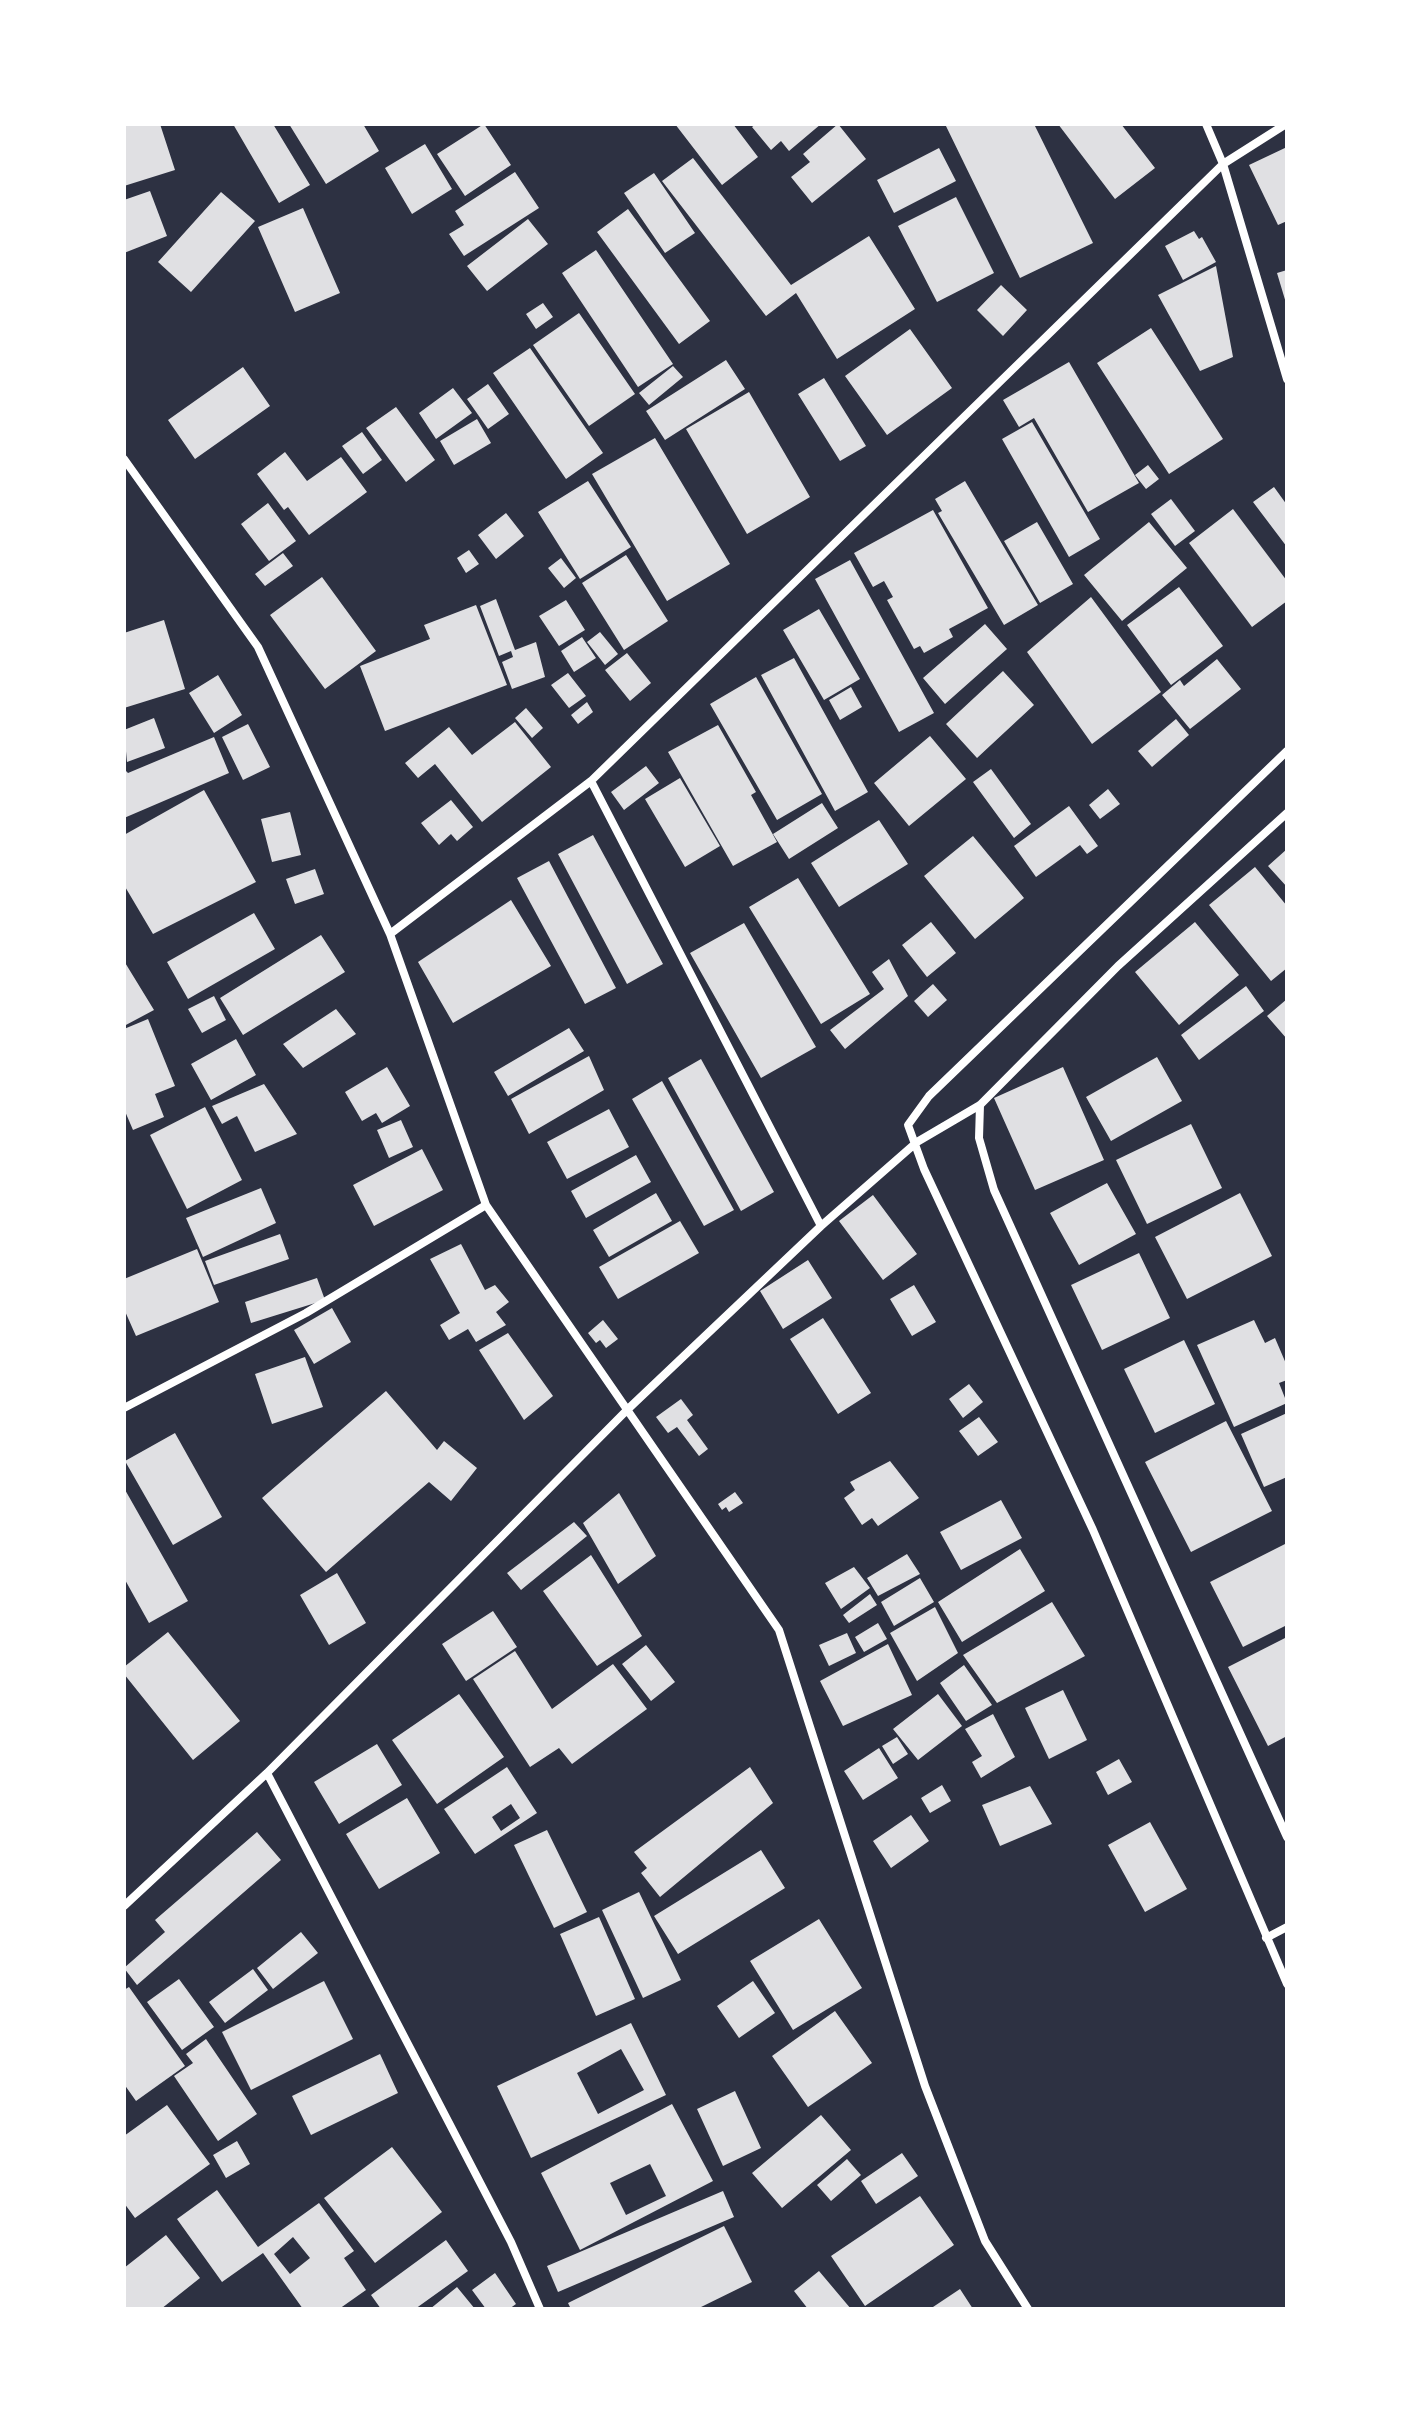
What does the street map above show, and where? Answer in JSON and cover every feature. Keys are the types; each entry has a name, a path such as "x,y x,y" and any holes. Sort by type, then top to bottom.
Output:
{"street":[{"path":"1206,124 1223,164 1287,379"},
{"path":"390,934 591,781 1223,164 1286,124"},
{"path":"124,459 258,647 390,934 486,1205 779,1630 925,2086 985,2241 1028,2309"},
{"path":"1287,751 929,1096 908,1125 917,1142 924,1169 1093,1530 1287,1984"},
{"path":"591,781 821,1226"},
{"path":"124,1906 267,1773 627,1410 821,1226 917,1142 980,1105 1118,966 1287,813"},
{"path":"980,1105 979,1138 994,1190 1287,1837"},
{"path":"124,1408 306,1313 486,1205"},
{"path":"267,1773 504,2228 540,2309"},
{"path":"1266,1938 1287,1927"}],"building":[{"path":"124,124 160,124 175,170 124,186"},
{"path":"233,124 273,124 310,185 279,203"},
{"path":"289,124 363,124 379,151 326,184"},
{"path":"484,124 511,165 465,196 437,154"},
{"path":"675,124 733,124 758,157 722,185"},
{"path":"756,124 821,124 789,151 781,141 771,150 752,127"},
{"path":"838,124 866,159 812,203 791,177 810,162 803,154"},
{"path":"945,124 1034,124 1093,243 1020,278"},
{"path":"1058,124 1121,124 1155,168 1115,199"},
{"path":"425,144 452,189 412,214 385,168"},
{"path":"1287,147 1287,221 1278,225 1249,165"},
{"path":"939,148 956,181 894,213 877,180"},
{"path":"693,158 791,285 869,236 915,309 837,359 796,293 766,316 662,181"},
{"path":"515,172 539,208 464,256 449,234 464,225 455,211"},
{"path":"654,173 695,233 665,253 624,193"},
{"path":"150,191 167,236 124,253 124,200"},
{"path":"221,192 255,221 191,292 158,262"},
{"path":"956,197 994,273 937,302 898,226"},
{"path":"303,208 340,293 295,312 258,227"},
{"path":"628,209 710,321 679,344 597,232"},
{"path":"528,219 548,244 487,291 467,266"},
{"path":"1194,231 1199,239 1202,237 1216,262 1183,280 1165,246"},
{"path":"596,250 673,364 638,387 562,273"},
{"path":"1216,266 1233,357 1200,371 1158,295"},
{"path":"1287,270 1287,303 1286,303 1277,273"},
{"path":"1001,285 1027,310 1003,336 977,310"},
{"path":"543,303 553,317 536,329 526,314"},
{"path":"579,313 635,394 589,426 533,345"},
{"path":"1151,328 1223,439 1169,474 1097,363"},
{"path":"910,329 952,388 887,435 845,376"},
{"path":"530,348 603,453 566,479 493,373"},
{"path":"726,360 745,389 665,440 646,411"},
{"path":"1069,362 1139,483 1088,512 1034,418 1019,427 1003,400"},
{"path":"673,366 683,377 649,405 639,393"},
{"path":"243,367 270,406 195,459 168,420"},
{"path":"824,378 866,446 840,461 798,394"},
{"path":"488,384 509,414 488,429 467,399"},
{"path":"453,388 472,413 436,439 419,413"},
{"path":"749,392 810,497 747,534 686,429"},
{"path":"396,407 435,460 406,482 366,428"},
{"path":"477,419 491,443 454,465 440,441"},
{"path":"1032,422 1100,539 1069,557 1002,439"},
{"path":"362,432 382,460 363,474 342,446"},
{"path":"655,438 730,564 667,601 592,474"},
{"path":"285,452 307,481 341,457 367,492 309,535 288,507 284,510 257,474"},
{"path":"1148,465 1159,479 1146,489 1135,475"},
{"path":"588,481 631,547 580,579 538,512"},
{"path":"965,481 1038,605 1004,625 938,513 942,511 935,499"},
{"path":"1274,487 1287,505 1287,547 1253,502"},
{"path":"1171,499 1195,531 1175,546 1151,514"},
{"path":"268,503 296,541 269,561 241,524"},
{"path":"1233,509 1287,581 1287,601 1252,627 1189,543"},
{"path":"933,510 988,608 949,629 953,637 924,653 920,646 914,649 887,600 893,597 884,581 873,587 854,553"},
{"path":"506,513 524,536 496,559 478,535"},
{"path":"1037,522 1073,584 1040,603 1004,541"},
{"path":"1149,522 1187,568 1122,621 1084,575"},
{"path":"469,550 479,564 466,573 457,558"},
{"path":"283,553 293,566 265,586 255,574"},
{"path":"626,555 668,621 624,650 582,583"},
{"path":"561,558 576,578 564,588 548,568"},
{"path":"850,560 934,713 899,732 815,579"},
{"path":"322,577 376,651 325,689 270,615"},
{"path":"1179,587 1223,646 1171,685 1127,625"},
{"path":"1091,597 1161,692 1092,744 1027,652"},
{"path":"496,599 515,650 536,642 545,677 512,689 502,662 513,657 511,651 499,656 480,606"},
{"path":"566,600 585,630 559,646 539,616"},
{"path":"476,605 507,685 385,731 360,666 430,639 424,625"},
{"path":"819,609 860,679 824,700 783,630"},
{"path":"164,620 185,689 124,708 124,633"},
{"path":"985,624 1007,649 945,704 923,678"},
{"path":"600,632 618,654 605,665 587,642"},
{"path":"582,637 596,658 574,672 561,651"},
{"path":"627,653 651,683 630,701 605,670"},
{"path":"794,658 868,792 835,811 761,675"},
{"path":"1217,659 1241,689 1190,729 1162,695 1180,680 1184,686"},
{"path":"1003,671 1034,705 977,758 946,724"},
{"path":"568,673 586,696 569,708 551,685"},
{"path":"218,675 242,715 214,733 189,693"},
{"path":"756,677 822,794 777,820 710,704"},
{"path":"851,687 862,707 840,720 829,700"},
{"path":"587,702 593,712 578,724 571,715"},
{"path":"526,708 543,728 532,738 515,718"},
{"path":"154,718 165,748 127,762 124,730"},
{"path":"1176,719 1189,735 1152,767 1138,751"},
{"path":"515,722 551,767 482,822 435,764 418,778 405,763 449,727 472,755"},
{"path":"248,724 270,767 243,780 222,737"},
{"path":"718,725 756,792 751,795 777,842 733,866 668,752"},
{"path":"930,736 966,779 909,826 874,783"},
{"path":"214,737 229,773 124,818 124,769 128,773"},
{"path":"646,766 659,783 624,810 611,792"},
{"path":"991,769 1031,824 1014,838 973,782"},
{"path":"680,778 720,846 685,867 645,799"},
{"path":"1108,789 1120,804 1100,819 1089,805"},
{"path":"204,790 256,882 153,934 124,885 124,835"},
{"path":"451,800 473,827 457,841 451,834 439,845 421,823"},
{"path":"822,803 838,828 789,859 773,834"},
{"path":"1069,806 1098,846 1087,854 1080,845 1036,877 1014,846"},
{"path":"290,812 301,855 272,862 261,819"},
{"path":"879,820 908,864 839,907 811,863"},
{"path":"593,835 663,964 627,984 558,854"},
{"path":"973,836 1024,898 975,939 924,876"},
{"path":"1287,849 1287,887 1268,866"},
{"path":"549,861 616,988 585,1004 517,878"},
{"path":"1255,867 1287,906 1287,968 1271,981 1209,905"},
{"path":"315,869 324,894 295,904 286,879"},
{"path":"798,878 870,994 821,1024 749,907"},
{"path":"511,900 551,966 453,1023 418,962"},
{"path":"254,913 275,949 188,999 167,962"},
{"path":"931,922 956,953 927,977 902,945"},
{"path":"1195,922 1239,975 1179,1025 1135,972"},
{"path":"744,923 816,1047 761,1078 690,953"},
{"path":"321,935 345,972 243,1035 220,998"},
{"path":"889,959 908,996 845,1049 830,1030 884,989 872,972"},
{"path":"124,961 154,1010 124,1026"},
{"path":"933,984 947,1000 928,1017 914,1001"},
{"path":"1246,986 1264,1011 1199,1060 1181,1035"},
{"path":"214,996 226,1020 202,1033 188,1009"},
{"path":"1287,999 1287,1039 1267,1016"},
{"path":"336,1009 356,1034 303,1068 283,1044"},
{"path":"148,1019 175,1086 155,1094 164,1117 133,1130 124,1109 124,1029"},
{"path":"569,1028 584,1051 508,1096 494,1072"},
{"path":"236,1039 256,1075 211,1100 191,1064"},
{"path":"589,1056 604,1090 529,1134 511,1099"},
{"path":"1157,1057 1182,1101 1111,1141 1086,1097"},
{"path":"701,1059 774,1192 741,1211 668,1078"},
{"path":"387,1067 410,1106 382,1123 376,1113 362,1121 345,1092"},
{"path":"1063,1067 1104,1160 1035,1190 994,1098"},
{"path":"662,1081 734,1210 704,1226 632,1099"},
{"path":"264,1084 297,1134 255,1152 237,1116 222,1124 212,1106"},
{"path":"205,1107 242,1180 187,1209 150,1135"},
{"path":"609,1109 629,1147 567,1179 547,1142"},
{"path":"401,1120 413,1147 389,1158 377,1130"},
{"path":"1191,1124 1222,1188 1147,1224 1116,1160"},
{"path":"422,1149 443,1190 374,1226 353,1185"},
{"path":"636,1155 651,1182 586,1218 571,1191"},
{"path":"1107,1183 1136,1234 1079,1265 1050,1213"},
{"path":"261,1188 276,1223 203,1257 186,1218"},
{"path":"656,1193 672,1221 609,1257 593,1230"},
{"path":"1240,1193 1272,1256 1187,1299 1155,1237"},
{"path":"873,1195 917,1254 883,1280 839,1221"},
{"path":"680,1221 699,1253 618,1299 599,1267"},
{"path":"280,1234 289,1259 214,1285 205,1261"},
{"path":"461,1244 485,1290 495,1285 509,1302 496,1312 506,1325 476,1342 468,1329 449,1340 440,1325 460,1313 430,1259"},
{"path":"197,1249 219,1302 136,1336 124,1309 124,1279"},
{"path":"1139,1253 1170,1318 1102,1350 1071,1285"},
{"path":"808,1260 832,1298 783,1329 760,1291"},
{"path":"317,1278 325,1300 251,1323 245,1302"},
{"path":"914,1285 936,1322 912,1336 890,1299"},
{"path":"332,1308 351,1342 314,1364 294,1330"},
{"path":"823,1318 871,1393 838,1414 790,1339"},
{"path":"603,1320 618,1339 606,1348 600,1340 596,1343 588,1333"},
{"path":"1254,1320 1265,1343 1275,1338 1287,1366 1287,1380 1279,1383 1287,1403 1234,1427 1197,1345"},
{"path":"508,1333 553,1396 524,1420 479,1350"},
{"path":"1184,1340 1215,1404 1155,1433 1124,1369"},
{"path":"305,1357 323,1407 272,1424 255,1374"},
{"path":"969,1384 983,1402 963,1418 949,1399"},
{"path":"386,1391 437,1450 444,1441 477,1468 451,1501 429,1482 326,1572 262,1498"},
{"path":"681,1399 693,1415 687,1420 708,1449 699,1456 677,1427 668,1433 656,1417"},
{"path":"1287,1413 1287,1477 1264,1487 1241,1434"},
{"path":"979,1417 998,1442 978,1456 959,1431"},
{"path":"1226,1421 1272,1511 1191,1552 1145,1462"},
{"path":"175,1433 222,1517 173,1545 125,1461"},
{"path":"890,1461 919,1498 878,1526 872,1518 862,1525 844,1498 855,1490 850,1482"},
{"path":"124,1488 188,1601 149,1623 124,1578"},
{"path":"735,1492 743,1503 729,1512 726,1507 722,1510 718,1504"},
{"path":"619,1493 656,1556 618,1584 583,1523"},
{"path":"1001,1500 1022,1538 961,1570 940,1532"},
{"path":"574,1522 587,1536 521,1590 507,1573"},
{"path":"1287,1543 1287,1625 1243,1647 1210,1582"},
{"path":"1020,1549 1045,1591 962,1642 938,1602"},
{"path":"907,1554 920,1574 878,1596 867,1578"},
{"path":"591,1555 642,1636 597,1666 543,1591"},
{"path":"854,1567 870,1588 841,1609 825,1583"},
{"path":"337,1573 366,1623 329,1645 300,1595"},
{"path":"920,1578 934,1602 894,1626 881,1602"},
{"path":"870,1594 877,1605 849,1623 843,1615"},
{"path":"1052,1602 1085,1656 997,1703 963,1655"},
{"path":"935,1607 958,1653 917,1681 890,1633"},
{"path":"493,1611 517,1647 466,1681 442,1644"},
{"path":"878,1623 887,1639 864,1652 855,1637"},
{"path":"168,1632 240,1721 193,1760 124,1674 124,1667"},
{"path":"847,1633 856,1653 829,1666 819,1645"},
{"path":"1287,1637 1287,1736 1268,1746 1228,1667"},
{"path":"888,1644 912,1695 843,1726 820,1681"},
{"path":"646,1645 675,1682 651,1701 622,1664"},
{"path":"515,1651 552,1709 613,1664 647,1709 572,1764 559,1748 530,1767 473,1679"},
{"path":"964,1665 992,1705 966,1721 940,1683"},
{"path":"1063,1690 1087,1740 1049,1759 1025,1708"},
{"path":"459,1694 504,1757 437,1804 392,1740"},
{"path":"938,1694 962,1726 918,1760 893,1729"},
{"path":"993,1714 1015,1757 981,1778 972,1762 982,1756 965,1729"},
{"path":"897,1737 908,1754 893,1764 882,1746"},
{"path":"377,1744 402,1785 339,1824 314,1782"},
{"path":"879,1748 898,1778 863,1800 844,1771"},
{"path":"1119,1759 1132,1782 1108,1795 1096,1772"},
{"path":"507,1767 537,1813 475,1854 444,1809","holes":["511,1804 520,1818 501,1831 492,1817"]},
{"path":"750,1767 773,1803 660,1897 641,1873 647,1868 634,1852"},
{"path":"942,1785 951,1801 930,1813 921,1798"},
{"path":"1030,1786 1052,1824 1000,1846 982,1805"},
{"path":"407,1798 440,1853 379,1889 346,1834"},
{"path":"911,1815 929,1841 891,1868 873,1841"},
{"path":"1150,1822 1187,1889 1145,1912 1108,1845"},
{"path":"547,1830 587,1912 554,1928 514,1845"},
{"path":"257,1832 281,1860 137,1985 124,1968 165,1932 155,1920"},
{"path":"761,1850 785,1888 678,1954 654,1916"},
{"path":"639,1892 681,1980 643,1998 602,1910"},
{"path":"599,1917 635,1999 596,2016 560,1934"},
{"path":"819,1919 862,1988 793,2030 750,1961"},
{"path":"301,1932 318,1953 273,1989 257,1968"},
{"path":"253,1969 268,1990 225,2023 209,2002"},
{"path":"179,1979 214,2027 182,2050 147,2002"},
{"path":"324,1981 353,2039 251,2090 222,2032"},
{"path":"753,1981 775,2013 739,2038 717,2006"},
{"path":"129,1987 185,2066 136,2101 124,2084 124,1990"},
{"path":"835,2011 872,2063 808,2107 772,2056"},
{"path":"631,2023 666,2095 531,2158 497,2086","holes":["621,2049 644,2090 598,2114 577,2073"]},
{"path":"206,2039 257,2114 218,2141 174,2076 193,2063 186,2054"},
{"path":"380,2054 398,2093 311,2135 292,2096"},
{"path":"735,2091 761,2148 723,2166 697,2109"},
{"path":"672,2104 713,2181 580,2250 541,2173","holes":["650,2164 666,2196 626,2215 610,2183"]},
{"path":"167,2105 210,2164 135,2218 124,2203 124,2136"},
{"path":"821,2115 851,2150 782,2208 752,2173"},
{"path":"237,2141 250,2164 226,2178 213,2155"},
{"path":"392,2147 442,2212 375,2263 324,2198"},
{"path":"902,2153 918,2176 876,2204 861,2181"},
{"path":"847,2159 861,2175 831,2201 817,2185"},
{"path":"217,2190 258,2247 319,2203 354,2251 344,2258 366,2290 339,2309 303,2309 263,2253 222,2282 177,2219","holes":["293,2237 310,2258 290,2274 274,2254"]},
{"path":"723,2191 734,2217 558,2292 547,2266"},
{"path":"920,2196 954,2245 865,2306 831,2256"},
{"path":"724,2226 752,2282 697,2309 571,2309 568,2303"},
{"path":"166,2235 200,2278 161,2309 124,2309 124,2268"},
{"path":"446,2240 468,2271 415,2309 381,2309 371,2295"},
{"path":"819,2271 851,2309 808,2309 794,2291"},
{"path":"495,2273 516,2304 509,2309 486,2309 472,2290"},
{"path":"457,2287 475,2309 430,2309"},
{"path":"960,2289 973,2309 930,2309"}]}
